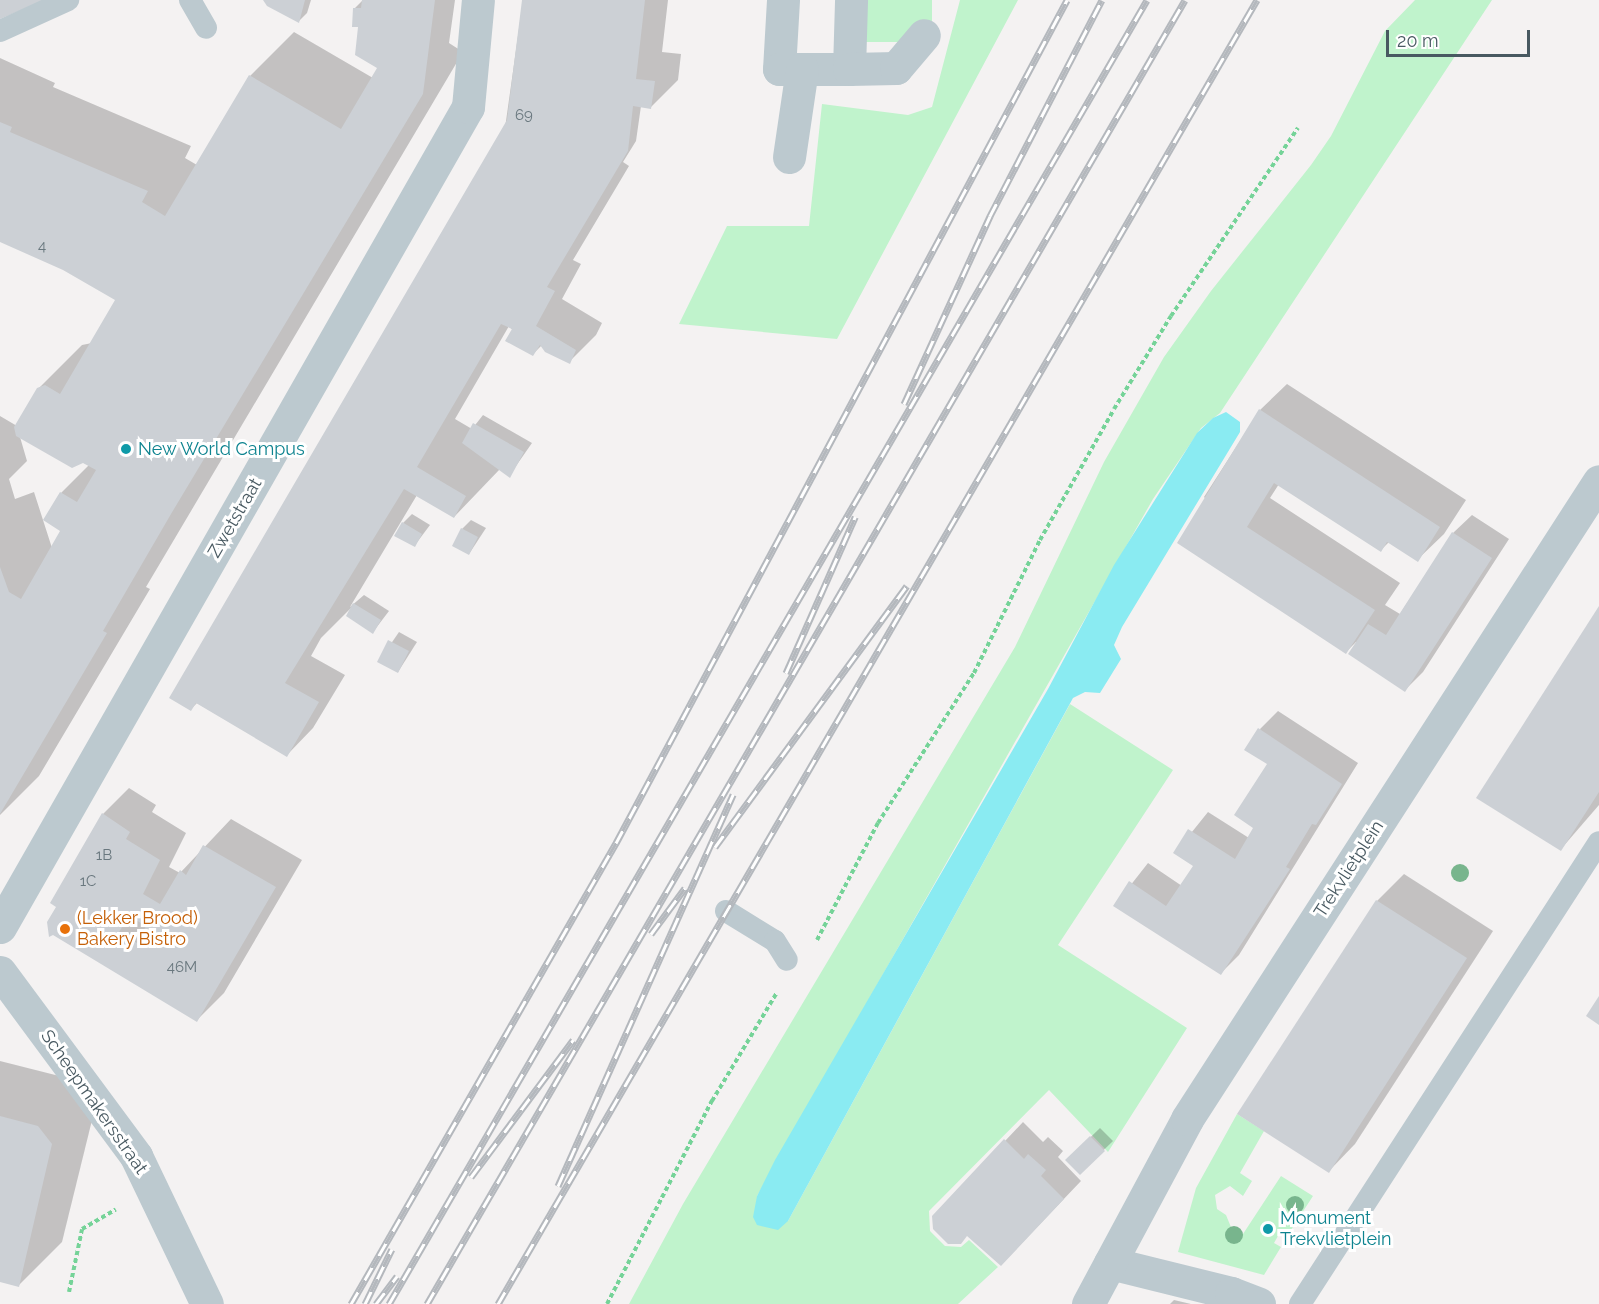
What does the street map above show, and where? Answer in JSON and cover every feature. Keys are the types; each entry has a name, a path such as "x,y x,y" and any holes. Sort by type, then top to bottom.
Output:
{"street":[{"name":"Zwetstraat","path":"0,927 468,107 478,0"},
{"path":"783,0 779,69 896,68 924,35"},
{"path":"849,69 851,0"},
{"path":"789,157 802,69"},
{"name":"Trekvlietplein","path":"1088,1304 1187,1119 1599,482"},
{"name":"Scheepmakersstraat","path":"0,972 136,1156 207,1304"},
{"path":"1110,1263 1231,1293 1259,1304"}],"lane":[{"path":"0,31 68,0"},
{"path":"190,0 206,28"},
{"path":"1300,1304 1599,842"},
{"path":"726,911 775,941 788,960"}],"path":[{"path":"809,950 878,823 974,673 1040,540 1108,419 1171,316 1298,128"},
{"path":"608,1304 706,1111 782,986"},
{"path":"69,1292 81,1229 153,1189"}],"green space":[{"path":"865,0 932,0 932,42 865,42"},
{"path":"960,0 1018,0 837,339 679,324 727,226 809,226 822,104 908,115 932,107"},
{"path":"1415,0 1492,0 1220,413 1201,428 1153,499 757,1196 788,1221 1070,704 1173,770 1058,945 1187,1028 1108,1152 1049,1090 929,1211 930,1231 945,1246 961,1247 969,1240 998,1267 958,1304 629,1304 683,1204 1015,647 1104,462 1164,357 1211,291 1311,165 1331,136 1385,31"},
{"path":"1237,1114 1264,1131 1240,1173 1252,1181 1243,1196 1230,1186 1215,1195 1217,1209 1226,1215 1233,1232 1243,1234 1281,1176 1313,1196 1289,1233 1282,1229 1274,1243 1281,1247 1264,1275 1178,1252 1196,1188"}],"water":[{"path":"1226,412 1240,422 1240,432 1122,627 1114,645 1121,659 1100,693 1085,692 1073,698 788,1221 778,1230 757,1225 753,1217 757,1196 775,1160 1048,689 1114,565 1197,433 1213,418"}],"building":[{"path":"0,0 45,0 0,19"},
{"path":"263,0 305,0 299,23 267,6"},
{"name":"New World Campus","path":"362,0 435,0 423,94 171,514 103,631 107,633 0,814 0,567 9,592 21,599 60,531 43,520 60,492 77,502 96,470 83,463 72,468 16,436 14,427 37,388 45,385 60,394 115,300 63,270 0,242 0,122 12,127 10,132 148,191 142,202 165,216 249,75 341,129 377,68 355,55 358,27 352,27 353,8 361,8"},
{"path":"522,0 645,0 636,79 655,81 651,109 633,106 628,151 547,287 555,291 536,326 576,350 570,364 545,352 540,345 533,356 505,341 512,329 501,324 417,467 466,496 454,518 404,489 285,683 319,702 287,757 196,703 191,711 169,698 507,120"},
{"path":"1259,409 1440,527 1418,562 1387,542 1381,552 1274,483 1247,527 1375,610 1346,654 1177,543"},
{"path":"473,423 524,452 510,478 462,443"},
{"path":"402,522 422,534 415,547 394,536"},
{"path":"461,528 478,537 469,555 452,546"},
{"path":"1452,532 1492,558 1405,692 1348,654 1368,624 1386,635"},
{"path":"353,603 381,620 373,634 346,616"},
{"path":"1599,606 1599,792 1561,851 1476,798"},
{"path":"388,640 409,651 398,673 377,662"},
{"path":"1258,728 1342,784 1316,825 1312,824 1286,867 1290,869 1221,975 1113,906 1129,881 1166,906 1193,866 1173,853 1188,829 1235,859 1253,828 1234,815 1267,764 1244,750"},
{"path":"102,813 130,832 126,839 160,860 143,894 160,904 180,870 186,875 203,845 276,887 197,1022 53,935 49,937 47,922 56,907 50,903","holes":["129,916 146,926 137,943 119,932"]},
{"path":"1376,900 1467,958 1329,1173 1237,1114"},
{"path":"1599,996 1599,1025 1586,1016"},
{"path":"0,1116 38,1126 52,1144 19,1287 0,1282"},
{"path":"1090,1136 1105,1151 1080,1175 1065,1160"},
{"path":"1004,1139 1024,1159 1028,1154 1046,1170 1041,1176 1064,1199 1001,1266 967,1236 961,1244 948,1244 933,1229 932,1216"}],"railway":[{"path":"351,1304 616,843 1067,0"},
{"path":"904,404 990,216 1102,0"},
{"path":"389,1304 1147,0"},
{"path":"427,1304 1185,0"},
{"path":"498,1304 1257,0"},
{"path":"786,673 855,517"},
{"path":"715,847 907,586"},
{"path":"558,1186 733,794"},
{"path":"651,934 685,888"},
{"path":"471,1177 573,1040"},
{"path":"365,1304 392,1249"},
{"path":"376,1304 397,1276"}],"place":[{"name":"New World Campus","path":"126,449"},
{"name":"(Lekker Brood) Bakery Bistro","path":"65,929"},
{"name":"Monument Trekvlietplein","path":"1268,1229"}]}
